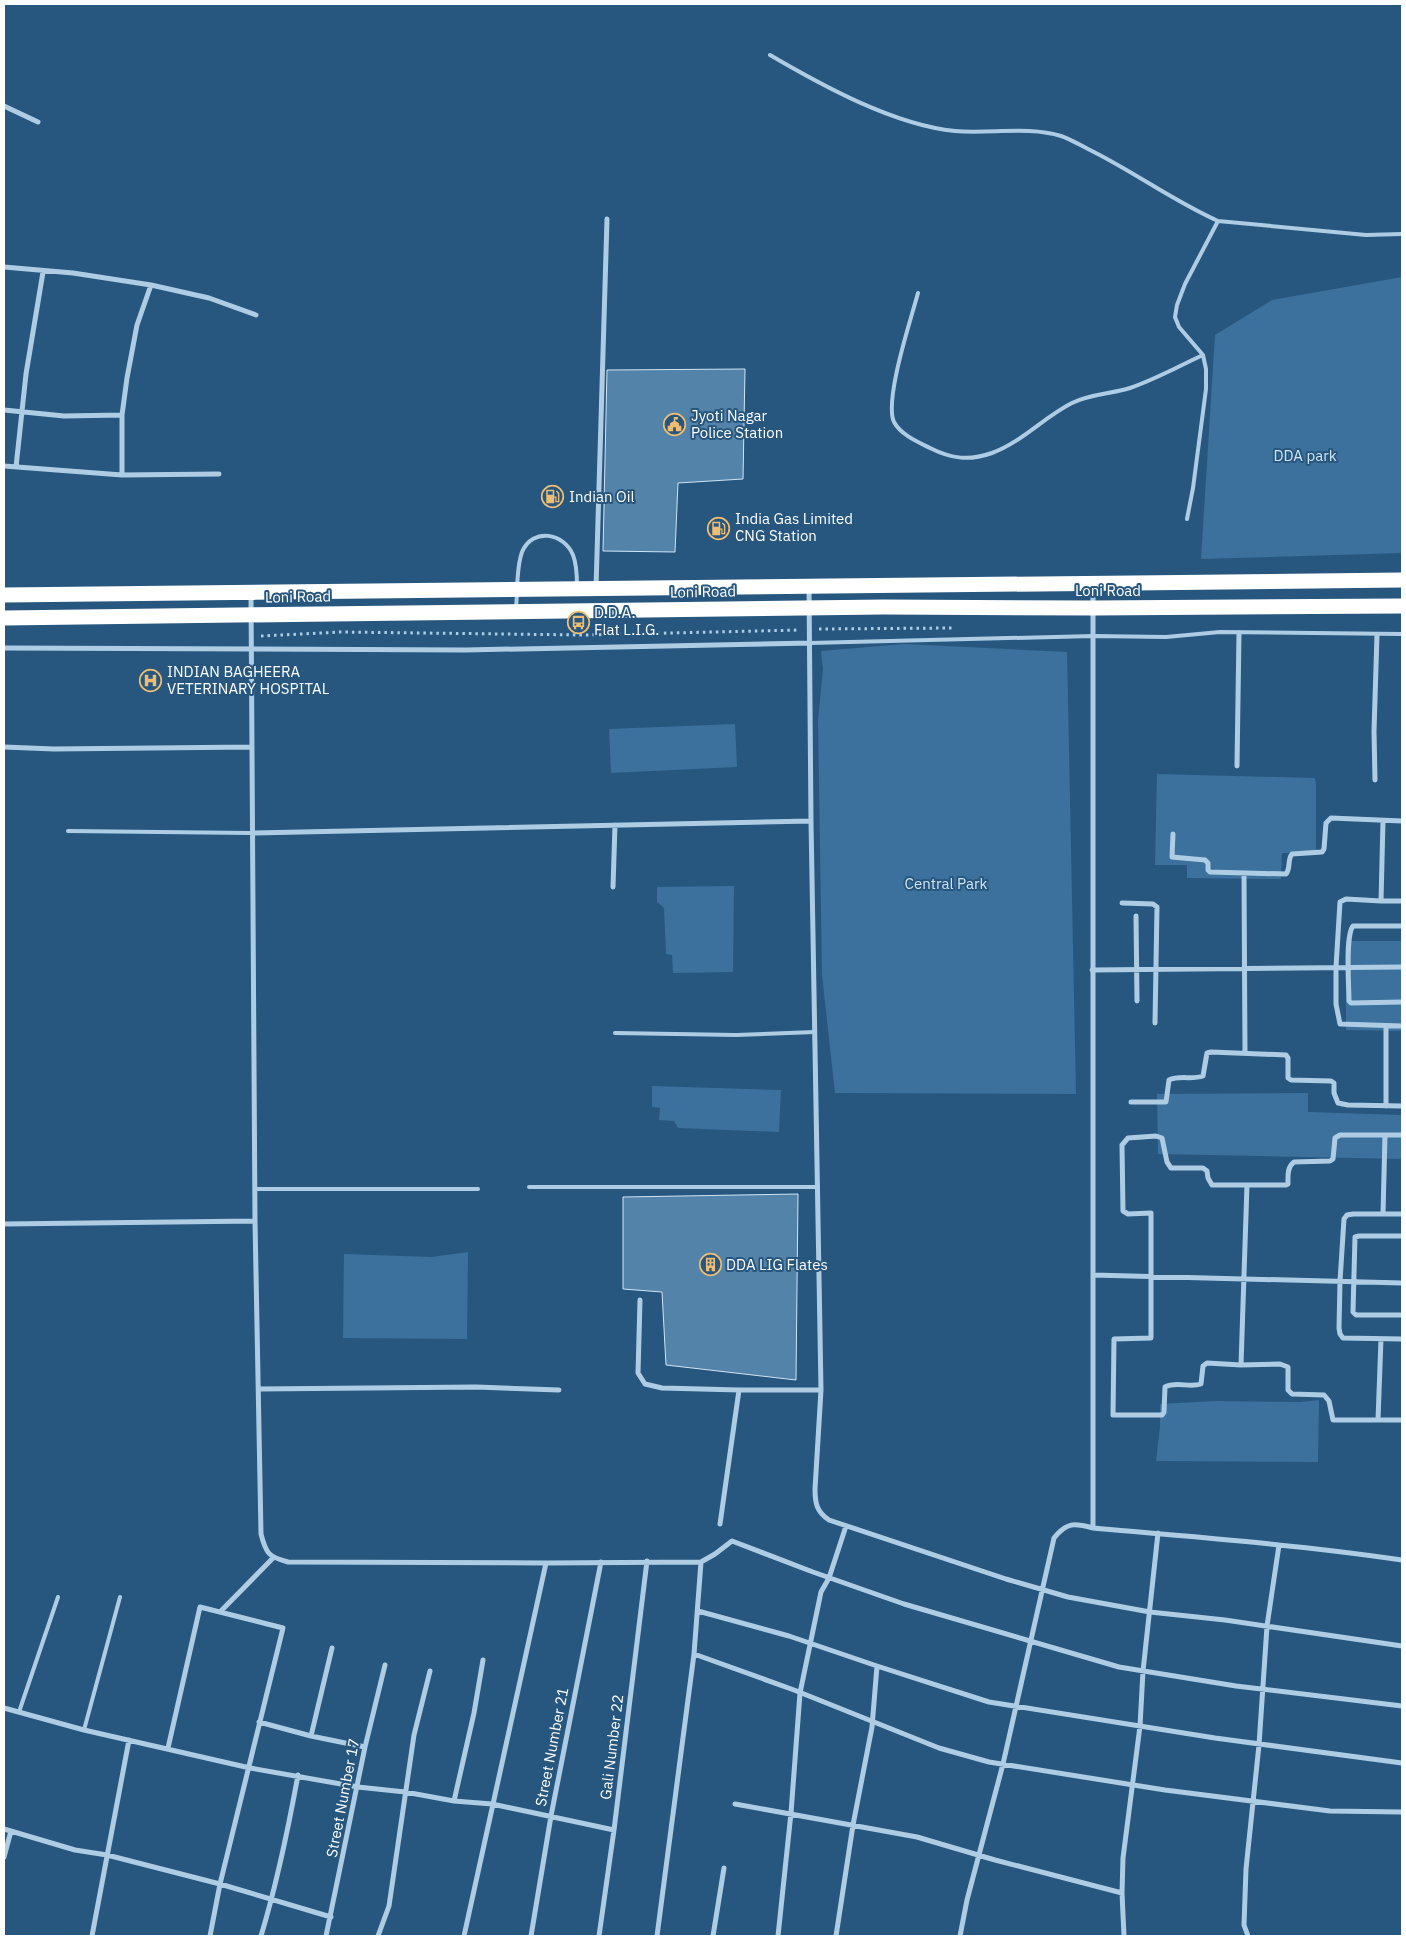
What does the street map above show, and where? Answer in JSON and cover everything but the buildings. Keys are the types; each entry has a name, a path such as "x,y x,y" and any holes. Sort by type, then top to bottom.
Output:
{"highway":[{"name":"Loni Road","path":"4,595 1402,580"},
{"name":"Loni Road","path":"4,618 810,608 1402,606"}],"street":[{"path":"4,106 38,122"},
{"path":"596,588 607,219"},
{"path":"4,267 43,272 73,273 151,285 209,298 256,315"},
{"path":"16,467 21,411 33,321 43,272"},
{"path":"122,475 122,415 137,325 151,285"},
{"path":"4,410 64,416 122,415"},
{"path":"4,466 122,475 219,474"},
{"path":"1093,583 1093,1528"},
{"path":"810,586 811,821 821,1390 814,1489 815,1503 820,1514 829,1520 846,1526 1006,1579 1068,1597 1150,1612 1267,1626 1402,1646"},
{"path":"251,592 255,1221 261,1534 264,1549 272,1558 288,1562 546,1564 647,1561 701,1562 732,1541 904,1604 1119,1667 1262,1689 1402,1706"},
{"path":"1237,766 1239,633"},
{"path":"1375,780 1374,731 1377,635"},
{"path":"4,648 466,650 810,643"},
{"path":"4,747 54,749 251,747"},
{"path":"1173,834 1172,857 1205,860 1208,863 1208,870 1210,872 1286,874 1292,854 1322,852 1324,849 1326,823 1330,818 1402,821"},
{"path":"252,833 811,821"},
{"path":"1381,901 1383,821"},
{"path":"613,888 615,825"},
{"path":"1244,873 1245,1053"},
{"path":"1402,901 1346,899 1340,902 1338,909 1336,967 1336,1004 1340,1024 1402,1026"},
{"path":"1122,903 1153,904 1157,907 1155,1023"},
{"path":"1136,916 1137,1001"},
{"path":"1402,926 1353,926 1350,932 1348,967 1349,1001 1351,1003 1402,1002"},
{"path":"1092,970 1245,967 1402,967"},
{"path":"1386,1026 1386,1106"},
{"path":"1131,1102 1166,1102 1169,1080 1172,1078 1203,1076 1207,1053 1245,1053 1286,1055 1288,1058 1288,1078 1291,1080 1331,1081 1334,1083 1334,1093 1338,1103 1348,1106 1402,1106"},
{"path":"1402,1135 1340,1135 1335,1138 1333,1143 1332,1159 1330,1161 1294,1162 1291,1164 1288,1184 1286,1185 1212,1185 1207,1171 1203,1168 1171,1168 1166,1162 1162,1138 1146,1137 1128,1138 1125,1140 1122,1145 1123,1211 1128,1214 1150,1213 1151,1338 1117,1338 1113,1340 1113,1415 1162,1416 1164,1412 1165,1388 1170,1385 1201,1384 1203,1366 1207,1363 1241,1365 1280,1364 1288,1367 1288,1390 1292,1394 1324,1395 1329,1402 1333,1420 1402,1420"},
{"path":"1383,1214 1384,1135"},
{"path":"1241,1365 1246,1185"},
{"path":"1402,1214 1347,1215 1344,1219 1340,1281 1340,1334 1343,1338 1402,1339"},
{"path":"4,1224 255,1221"},
{"path":"1402,1236 1355,1237 1353,1312 1354,1315 1402,1315"},
{"path":"1093,1275 1402,1283"},
{"path":"640,1300 638,1373 645,1384 662,1388 821,1390"},
{"path":"1378,1420 1381,1339"},
{"path":"259,1389 476,1387 559,1390"},
{"path":"720,1524 740,1390"},
{"path":"960,1936 967,1900 1003,1764 1054,1538 1063,1527 1077,1524 1093,1528 1279,1545 1402,1560"},
{"path":"778,1936 791,1813 800,1693 821,1592 829,1578 846,1526"},
{"path":"1124,1936 1123,1858 1140,1726 1143,1671 1158,1533"},
{"path":"1248,1936 1244,1925 1245,1897 1259,1744 1267,1626 1279,1545"},
{"path":"220,1612 272,1558"},
{"name":"Gali Number 22","path":"599,1936 647,1561"},
{"name":"Street Number 21","path":"531,1936 551,1816 602,1562"},
{"path":"657,1936 694,1654 701,1562"},
{"path":"464,1936 546,1564"},
{"path":"168,1748 200,1607 283,1628 220,1884 210,1936"},
{"path":"698,1611 810,1643 990,1702 1259,1744 1402,1763"},
{"path":"311,1736 332,1648"},
{"path":"694,1654 800,1693 939,1748 1003,1764 1132,1785 1330,1811 1402,1812"},
{"path":"454,1801 474,1713 483,1660"},
{"name":"Street Number 17","path":"326,1936 365,1747 385,1665"},
{"path":"836,1936 853,1824 872,1722 877,1666"},
{"path":"378,1936 389,1906 414,1735 430,1670"},
{"path":"4,1708 84,1730 250,1768 358,1787 405,1792 454,1801 492,1804 614,1830"},
{"path":"259,1722 311,1736 365,1747"},
{"path":"92,1936 129,1740"},
{"path":"261,1936 286,1842 298,1775"},
{"path":"735,1804 917,1837 980,1856 1122,1893"},
{"path":"4,1829 75,1850 107,1855 220,1884 331,1916"},
{"path":"4,1857 11,1831"},
{"path":"713,1936 724,1868"}],"lane":[{"path":"770,55 819,84 897,118 924,126 955,131 1044,132 1062,136 1105,158 1198,212 1218,221 1366,235 1402,234"},
{"path":"1186,519 1193,488 1206,389 1206,369 1202,355 1179,327 1175,317 1177,305 1185,284 1218,221"},
{"path":"918,293 892,386 894,422 914,441 958,459 990,454 1008,446 1074,402 1136,386 1202,355"},
{"path":"516,612 519,563 523,550 532,540 541,535 552,535 562,541 573,555 577,588"},
{"path":"810,643 1093,636 1166,637 1220,632 1402,634"},
{"path":"68,831 252,833"},
{"path":"615,1033 736,1036 815,1032"},
{"path":"529,1187 818,1187"},
{"path":"256,1189 478,1189"},
{"path":"19,1712 58,1597"},
{"path":"84,1730 120,1597"}],"path":[{"path":"251,637 341,632 584,635 810,629 961,628"}],"green space":[{"name":"DDA park","path":"1402,277 1402,553 1201,559 1215,335 1272,300"},
{"name":"Central Park","path":"904,644 1067,652 1076,1094 835,1093 822,975 818,720 823,669 821,651"},
{"path":"735,724 737,767 611,773 609,729"},
{"path":"1157,774 1315,778 1316,853 1282,853 1281,879 1187,878 1187,865 1155,865"},
{"path":"734,886 733,972 673,973 672,955 666,954 664,908 657,902 657,887"},
{"path":"1346,941 1402,941 1402,1031 1346,1030"},
{"path":"652,1086 781,1090 779,1132 678,1128 674,1121 659,1120 660,1108 652,1107"},
{"path":"1308,1093 1308,1112 1402,1115 1402,1159 1158,1154 1157,1094"},
{"path":"468,1252 467,1339 343,1338 344,1254 432,1257"},
{"path":"1319,1400 1318,1462 1156,1461 1160,1427 1160,1404 1216,1401 1300,1402"}],"place":[{"name":"Jyoti Nagar Police Station","path":"675,425"},
{"name":"Indian Oil","path":"553,497"},
{"name":"India Gas Limited CNG Station","path":"719,528"},
{"name":"D.D.A. Flat L.I.G.","path":"578,622"},
{"name":"INDIAN BAGHEERA VETERINARY HOSPITAL","path":"151,681"},
{"name":"DDA LIG Flates","path":"710,1265"}]}
